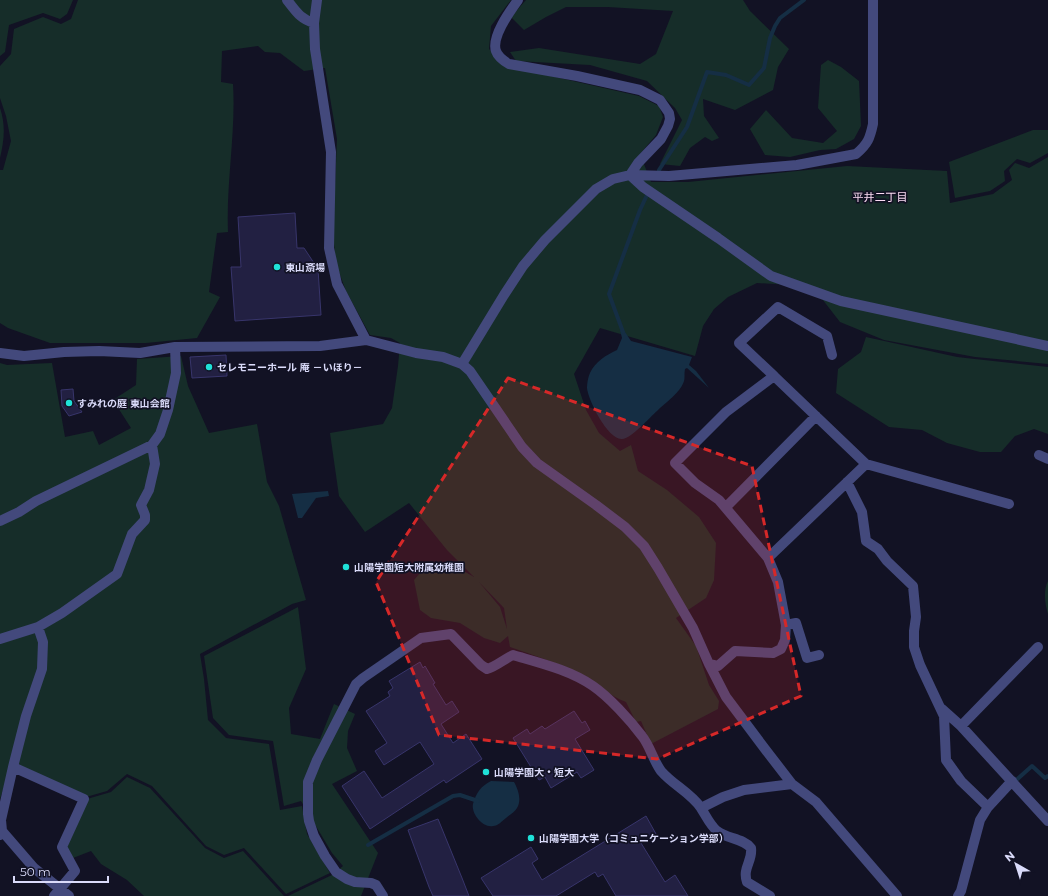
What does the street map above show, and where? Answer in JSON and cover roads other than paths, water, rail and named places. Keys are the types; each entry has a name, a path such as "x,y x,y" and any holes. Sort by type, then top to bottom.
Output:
{"street":[{"path":"287,0 299,15 305,20 314,23"},
{"path":"317,0 314,23 315,49 331,152 328,248 337,284 366,340"},
{"path":"518,0 503,21 495,45 496,52 502,59 509,64 577,76 640,90 660,100 670,113 670,119 661,139 638,163 630,175"},
{"path":"462,364 507,289 523,266 545,240 596,189 613,179 630,175 669,176 796,165 856,154 864,148 869,140 872,124 873,0"},
{"path":"630,175 643,187 771,276 841,301 1048,346"},
{"path":"832,355 827,336 778,307 739,343 866,464 1010,504"},
{"path":"0,353 24,356 64,352 99,351 140,353 175,347 320,346 366,340 416,353 443,357 462,364 470,370 522,447 537,463 625,527 644,546 692,628 726,697 792,784 816,802 896,896"},
{"path":"0,521 152,445 160,434 168,410 176,373 175,347"},
{"path":"709,664 718,666 735,651 774,654 781,649 785,640 786,625 778,582 768,558 726,507 719,500 695,483 675,463 726,412 774,376"},
{"path":"726,507 816,416"},
{"path":"0,639 38,627 62,613 117,574 132,534 146,520 142,505 149,490 155,464 152,445"},
{"path":"768,558 866,464"},
{"path":"847,482 862,512 866,541 878,549 887,561 913,586 916,617 914,648 920,665 944,716 946,760 961,781 988,807"},
{"path":"786,625 796,623 807,658 819,655"},
{"path":"38,627 42,642 42,669 26,716 13,767 0,820 1,833 57,893 69,896"},
{"path":"383,896 376,885 371,883 355,882 336,872 325,856 314,836 309,821 308,782 317,760 356,684 362,678 420,638 451,634 481,665 487,669 513,655 569,673 593,686 613,704 643,737 659,768 668,779 697,801 711,825 718,832 743,842 751,848 752,852 745,874 747,882 770,896"},
{"path":"961,726 1038,647"},
{"path":"940,708 961,726 1048,821"},
{"path":"13,767 84,799 62,847 75,870 57,893"},
{"path":"958,896 961,891 980,820 988,807 1013,783"},
{"path":"701,808 723,797 744,790 792,784"}],"water":[{"path":"623,329 631,341 692,357 689,365 696,371 709,388 687,368 685,369 684,381 680,389 635,432 622,439 617,438 605,426 595,410 587,388 589,375 595,365 617,350 622,338 620,330"},
{"path":"328,491 329,496 316,498 302,518 298,518 292,494"},
{"path":"491,781 514,782 519,798 515,811 495,826 485,825 481,822 473,808 473,804 479,790"}],"waterway":[{"path":"659,170 687,127 707,72 726,75 749,85 764,68 770,38 780,18 804,0"},
{"path":"623,332 609,294 647,195"},
{"path":"1014,782 1032,766 1045,778 1048,776"},
{"path":"368,845 453,796 460,795 478,801"}],"place":[{"name":"東山斎場","path":"277,267"},
{"name":"セレモニーホール 庵 －いほり－","path":"209,367"},
{"name":"すみれの庭 東山会館","path":"69,403"},
{"name":"山陽学園短大附属幼稚園","path":"346,567"},
{"name":"山陽学園大・短大","path":"486,772"},
{"name":"山陽学園大学（コミュニケーション学部）","path":"531,838"}],"district":[{"name":"平井二丁目","path":"880,197"}]}
